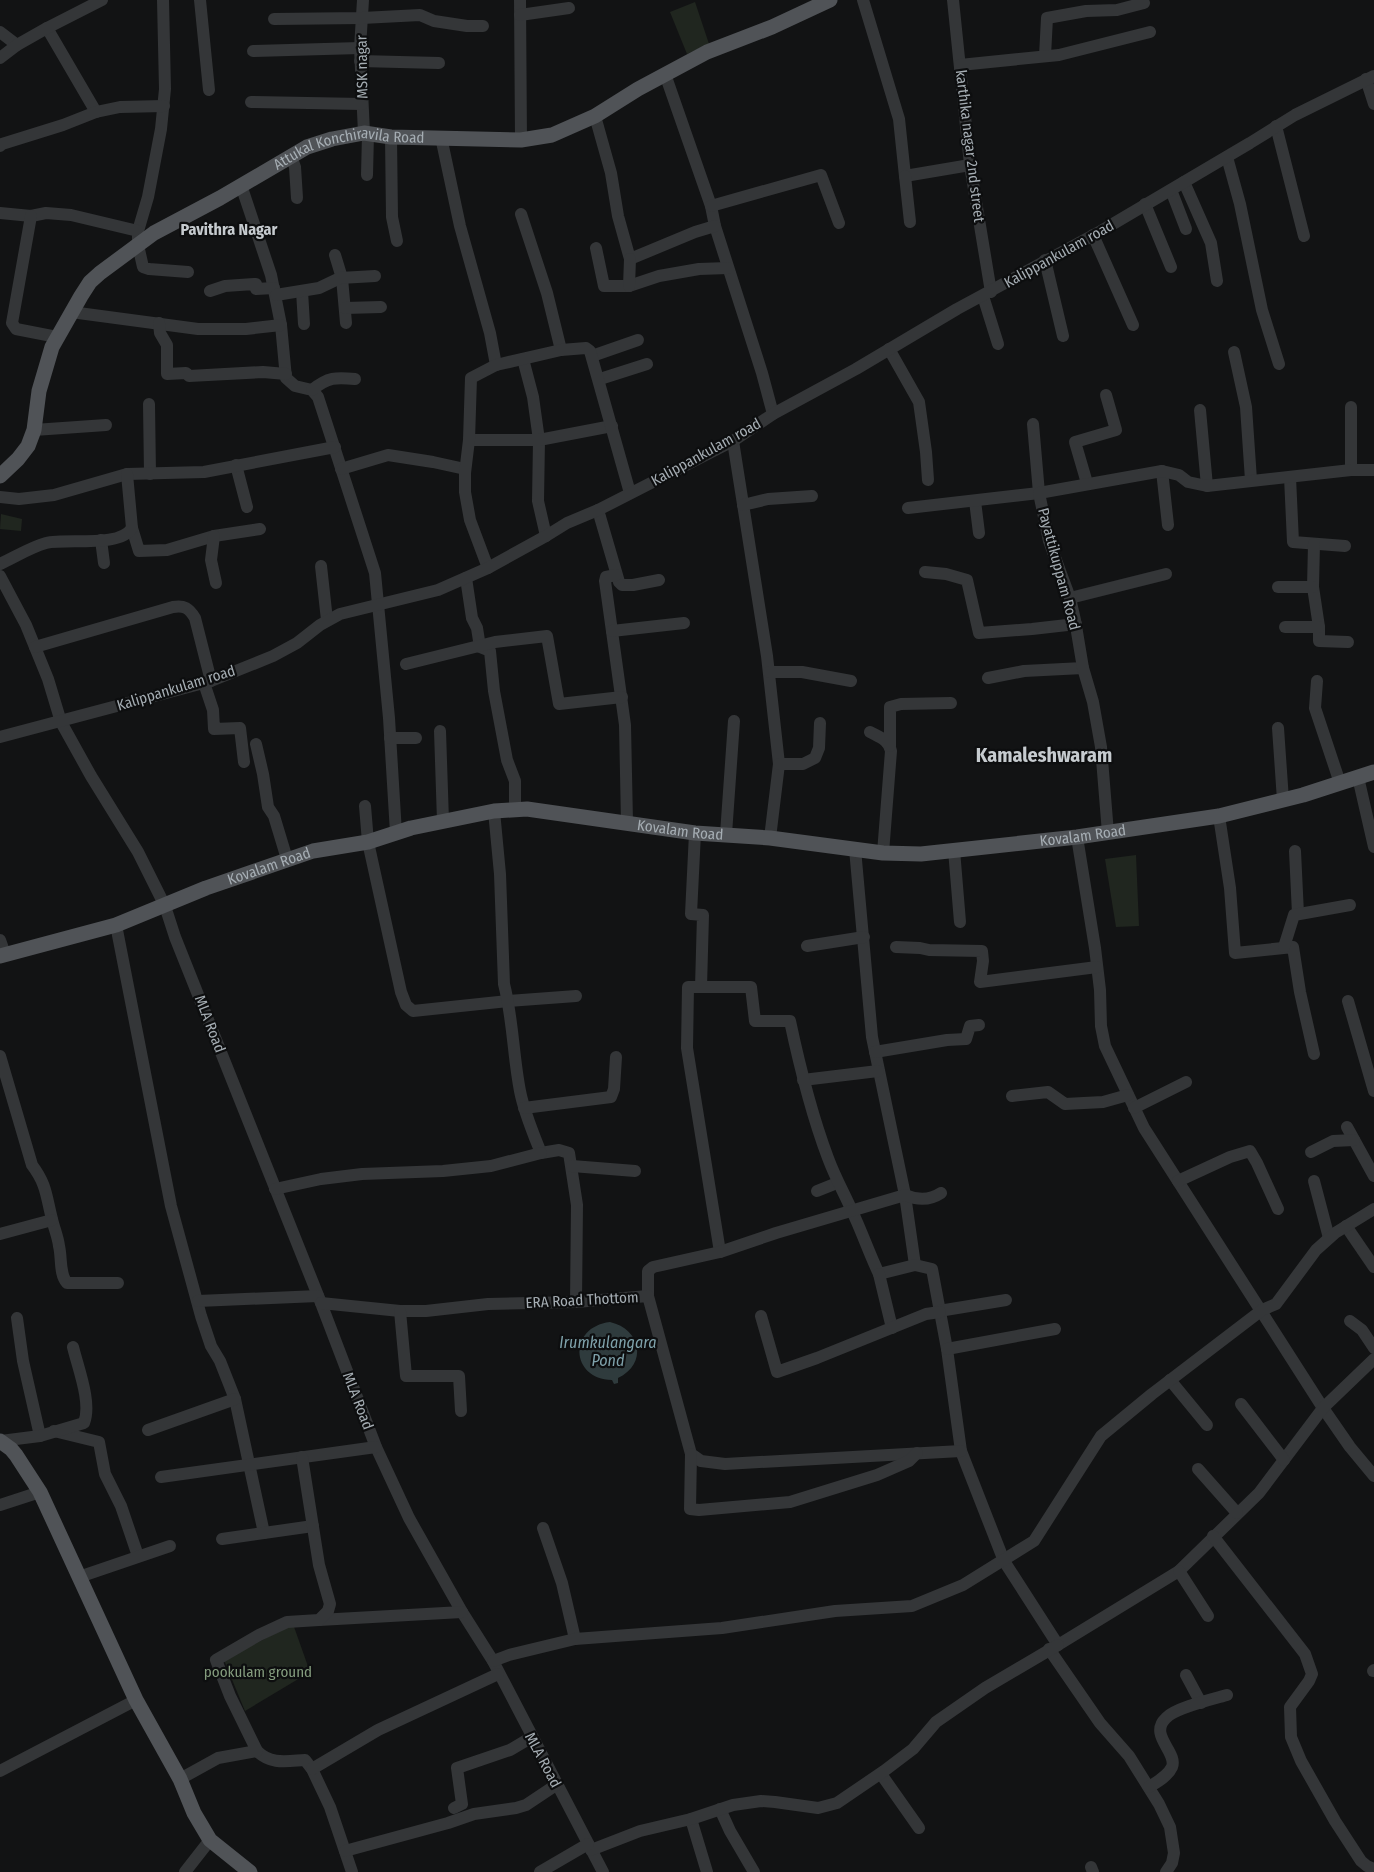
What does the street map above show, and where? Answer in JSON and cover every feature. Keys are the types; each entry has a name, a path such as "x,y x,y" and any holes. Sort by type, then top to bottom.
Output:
{"main road":[{"name":"Attukal Konchiravila Road","path":"0,476 18,459 28,446 34,430 44,372 52,347 71,312 90,282 138,238 154,233 241,186 291,156 332,139 366,134 391,137 521,140 552,135 595,116 638,88 707,52 772,27 821,2"},
{"name":"Kovalam Road","path":"2,955 116,925 206,888 313,851 368,842 443,821 494,810 527,809 695,833 770,838 883,853 921,854 1077,837 1220,816 1283,800 1374,772"},
{"path":"0,1441 11,1448 40,1492 136,1700 180,1780 194,1813 210,1840 250,1872"}],"street":[{"path":"163,0 164,106 148,197 138,238 143,267 188,272"},
{"path":"200,0 209,90"},
{"name":"MSK nagar","path":"363,0 360,55 367,174"},
{"path":"520,0 521,140"},
{"path":"863,0 899,119 910,222"},
{"name":"karthika nagar 2nd street","path":"953,0 970,165 987,294 998,344"},
{"path":"0,58 17,45 94,1"},
{"path":"1046,56 1047,18 1086,12 1117,10 1144,3"},
{"path":"520,15 569,8"},
{"path":"274,19 420,16 434,21 467,26 483,26"},
{"path":"47,28 96,112"},
{"path":"0,32 17,45"},
{"path":"960,65 1009,54 1059,55 1150,32"},
{"path":"252,51 360,55 439,63"},
{"path":"665,74 711,206 715,226 773,414"},
{"path":"1370,77 1374,104"},
{"name":"Kalippankulam road","path":"0,737 208,682 273,656 297,643 327,620 340,614 438,590 488,568 567,523 598,510 733,440 773,414 814,393 957,309 1171,190 1276,126 1370,77"},
{"path":"251,102 362,104"},
{"path":"1,145 96,112 120,108 164,106"},
{"path":"595,116 611,173 618,216 630,259 628,286"},
{"path":"1276,126 1304,236"},
{"path":"391,137 392,217 397,241"},
{"path":"441,137 460,226 490,333 496,365"},
{"path":"291,156 295,167 298,198"},
{"path":"1227,157 1240,204 1262,310 1279,364"},
{"path":"905,176 970,165"},
{"path":"711,206 821,175 839,223"},
{"path":"1184,182 1211,243 1217,281"},
{"path":"241,186 272,275 281,325 286,374 290,383 312,390 318,397 375,573 390,738 396,833"},
{"path":"1171,190 1186,229"},
{"path":"1145,204 1171,267"},
{"path":"0,213 31,216 46,213 71,214 116,224 138,238"},
{"path":"521,214 547,293 561,350"},
{"path":"31,216 12,323 16,329 57,337"},
{"path":"630,259 695,232 715,226"},
{"path":"1093,235 1133,325"},
{"path":"596,248 604,286 628,286 659,276 699,268 728,268"},
{"path":"335,255 342,278 346,323"},
{"path":"1045,260 1063,336"},
{"path":"210,291 225,286 254,284 256,284 256,289 275,292 302,291 319,288 342,278 375,276"},
{"path":"302,291 304,324"},
{"path":"345,308 381,307"},
{"path":"71,312 198,329 281,325"},
{"path":"159,324 160,332 167,345 166,374 186,373 189,376 263,372 286,374"},
{"path":"592,356 638,340"},
{"path":"488,568 470,520 465,492 471,378 496,365 561,350 586,348 590,351 600,379 630,493"},
{"path":"889,349 919,402 928,480"},
{"path":"1234,352 1246,408 1251,480"},
{"path":"523,358 533,397 539,440 538,500 546,536"},
{"path":"600,379 647,364"},
{"path":"312,390 322,382 336,377 355,378"},
{"path":"1087,484 1075,442 1116,430 1106,395"},
{"path":"149,404 150,474"},
{"path":"1351,407 1351,470"},
{"path":"1200,410 1207,486"},
{"path":"908,508 1039,493 1033,424"},
{"path":"34,430 106,425"},
{"path":"469,440 539,440 612,426"},
{"path":"733,440 769,672 779,764 770,838"},
{"path":"0,497 19,499 54,495 127,474 204,472 335,447"},
{"path":"341,469 388,456 433,462 465,469"},
{"path":"236,465 247,507"},
{"path":"1168,525 1162,471 1179,475 1188,482 1207,486 1351,470 1374,470"},
{"name":"Payattikuppam Road","path":"1108,833 1101,747 1093,702 1083,668 1070,598 1049,541 1039,493 1162,471"},
{"path":"127,474 132,528 139,551 167,550 214,536 260,528"},
{"path":"1290,477 1293,542 1345,546"},
{"path":"743,505 768,499 812,496"},
{"path":"976,501 979,533"},
{"path":"598,510 616,575 622,585 659,580"},
{"path":"0,564 47,543 101,540 126,535 132,528"},
{"path":"214,536 211,560 216,583"},
{"path":"101,540 104,563"},
{"path":"1314,544 1313,587 1320,628 1319,640 1348,642"},
{"path":"321,566 327,620"},
{"path":"925,572 946,574 967,580 979,632 1076,624"},
{"path":"1070,598 1166,574"},
{"path":"616,575 606,578 605,581 626,725 627,822"},
{"name":"MLA Road","path":"0,576 26,625 48,679 61,722 138,852 165,906 376,1447 409,1518 462,1612 493,1661 498,1674 603,1872"},
{"path":"466,578 472,618 477,628 480,647"},
{"path":"1278,587 1313,587"},
{"path":"35,647 172,606 185,606 191,611 194,618 208,682 214,729 240,728 244,762"},
{"path":"612,631 684,623"},
{"path":"1285,627 1320,628"},
{"path":"406,664 495,642 546,636 559,704 622,697"},
{"path":"480,647 490,651 494,691 507,760 515,781 515,809"},
{"path":"988,678 1024,670 1083,668"},
{"path":"769,672 802,672 852,681"},
{"path":"1317,681 1315,708 1340,783"},
{"path":"883,853 890,746 890,707 900,704 951,703"},
{"path":"726,834 734,721"},
{"path":"779,764 803,764 816,758 819,748 820,723"},
{"path":"1278,728 1283,800"},
{"path":"440,731 443,821"},
{"path":"870,732 885,740 890,746"},
{"path":"390,738 416,738"},
{"path":"256,744 268,807 274,816 287,859"},
{"path":"1358,777 1374,847"},
{"path":"364,806 368,842 400,992 406,1005 413,1011 576,996"},
{"path":"494,810 500,874 504,984 520,1090 524,1108 541,1153"},
{"path":"1220,816 1230,888 1235,953 1288,947"},
{"path":"695,833 691,914 703,915 701,987"},
{"path":"1077,837 1097,967 1100,990 1100,1026 1105,1046 1144,1128 1324,1408 1350,1447 1374,1476"},
{"path":"855,849 872,1038 904,1195 914,1265"},
{"path":"954,850 960,922"},
{"path":"1295,851 1298,914"},
{"path":"1314,1054 1288,947 1294,915 1350,905"},
{"path":"116,925 165,1179 212,1346 235,1399 264,1533"},
{"path":"807,946 864,937"},
{"path":"0,940 2,955"},
{"path":"896,947 982,951 983,961 980,982 1097,967"},
{"path":"720,1252 687,1048 688,987 751,987 755,1022 790,1021 803,1080 827,1156 837,1183 852,1211 879,1274 892,1328"},
{"path":"1348,1001 1374,1091"},
{"path":"875,1052 947,1040 966,1039 970,1026 979,1025"},
{"path":"0,1056 32,1165 46,1188 52,1220 60,1246 63,1279 67,1283 118,1282"},
{"path":"524,1108 611,1097 614,1089 616,1057"},
{"path":"803,1080 878,1072"},
{"path":"1134,1108 1186,1082"},
{"path":"1012,1096 1048,1092 1065,1104 1103,1102 1128,1095"},
{"path":"1347,1127 1374,1176"},
{"path":"1311,1152 1333,1141 1354,1140"},
{"path":"275,1189 321,1179 362,1174 444,1171 491,1166 559,1150 569,1153 577,1205 576,1302"},
{"path":"1178,1181 1230,1157 1250,1151 1278,1208"},
{"path":"572,1166 635,1171"},
{"path":"1314,1181 1329,1238"},
{"path":"817,1191 837,1183"},
{"path":"648,1296 648,1271 653,1267 720,1252 785,1230 904,1195 915,1199 934,1198 941,1194"},
{"path":"493,1661 576,1639 722,1628 835,1611 912,1606 963,1585 1038,1544 1101,1436 1170,1380 1262,1310 1276,1304 1316,1250 1329,1238 1374,1209"},
{"path":"0,1234 52,1220"},
{"path":"1346,1226 1374,1267"},
{"path":"879,1274 914,1265 932,1269 947,1349 961,1450 1004,1561 1100,1723 1129,1756 1149,1787 1170,1828 1174,1853 1172,1863 1166,1872"},
{"name":"ERA Road Thottom","path":"198,1300 319,1300 400,1312 488,1304 576,1302 648,1296 691,1454 690,1509 699,1510 790,1502 876,1476 909,1461 917,1453"},
{"path":"761,1316 777,1372 926,1314 1006,1300"},
{"path":"400,1312 406,1376 459,1376 461,1411"},
{"path":"17,1318 23,1361 40,1436"},
{"path":"1350,1321 1362,1330 1374,1348"},
{"path":"947,1349 1055,1329"},
{"path":"0,1441 40,1436 84,1422 87,1404 73,1347"},
{"path":"540,1872 590,1847 640,1831 691,1819 733,1805 762,1801 810,1808 837,1803 881,1774 913,1749 936,1722 985,1688 1179,1571 1259,1493 1324,1408 1374,1359"},
{"path":"1170,1380 1207,1424"},
{"path":"148,1430 235,1399"},
{"path":"1241,1404 1284,1460"},
{"path":"54,1432 100,1442 105,1474 121,1506 138,1556"},
{"path":"161,1477 376,1447"},
{"path":"691,1454 701,1461 726,1464 961,1450"},
{"path":"302,1458 320,1565 330,1604 328,1610 319,1620"},
{"path":"1198,1469 1237,1513"},
{"path":"0,1505 40,1492"},
{"path":"222,1539 313,1526"},
{"path":"543,1528 562,1583 576,1639"},
{"path":"1213,1536 1305,1654 1312,1674 1290,1707 1291,1737 1301,1761 1340,1829 1361,1861 1374,1869"},
{"path":"80,1577 170,1546"},
{"path":"1179,1571 1208,1616"},
{"path":"352,1872 330,1807 312,1769 305,1760 275,1761 264,1758 257,1751 230,1696 216,1660 287,1622 462,1612"},
{"path":"312,1769 378,1730 498,1674"},
{"path":"1186,1675 1201,1703"},
{"path":"1149,1787 1164,1777 1173,1762 1161,1738 1161,1726 1165,1718 1173,1713 1227,1695"},
{"path":"0,1772 136,1700"},
{"path":"454,1808 462,1804 457,1768 510,1750 532,1738"},
{"path":"180,1780 218,1758 257,1751"},
{"path":"881,1774 919,1828"},
{"path":"346,1851 474,1814 516,1808 526,1804 556,1785"},
{"path":"720,1809 730,1831 754,1872"},
{"path":"691,1819 707,1872"},
{"path":"185,1872 210,1840"}],"green space":[{"path":"695,2 709,44 687,54 670,12"},
{"path":"1,514 22,519 21,531 0,529"},
{"path":"1136,855 1139,926 1116,927 1105,859"},
{"name":"pookulam ground","path":"293,1624 310,1672 245,1711 224,1660"}],"water":[{"name":"Irumkulangara Pond","path":"610,1322 629,1332 637,1347 637,1356 634,1364 628,1372 618,1378 618,1383 614,1384 612,1380 598,1377 588,1371 582,1363 580,1352 581,1342 587,1333 596,1326"}],"district":[{"name":"Pavithra Nagar","path":"229,229"},
{"name":"Kamaleshwaram","path":"1044,755"}]}
